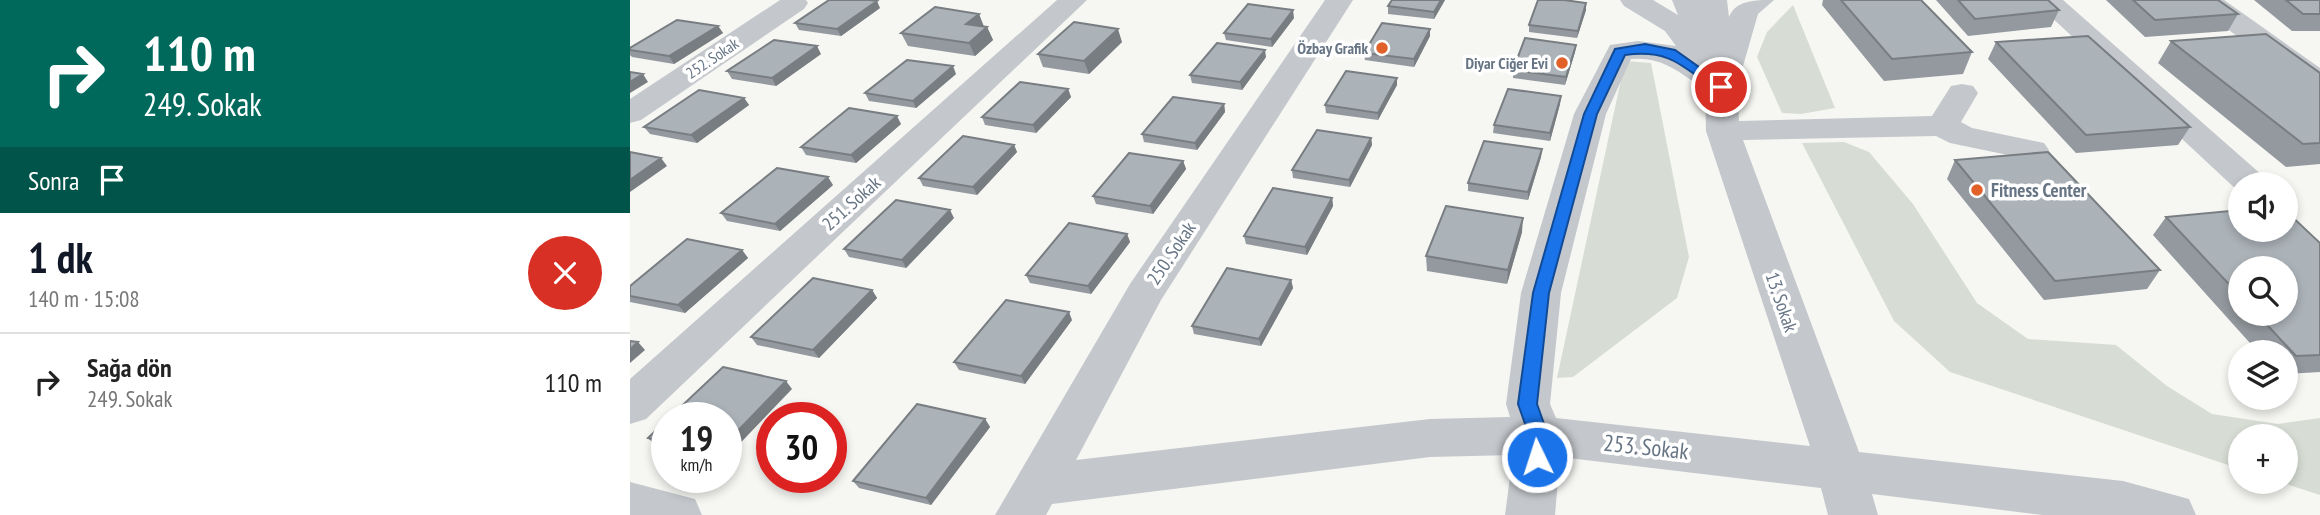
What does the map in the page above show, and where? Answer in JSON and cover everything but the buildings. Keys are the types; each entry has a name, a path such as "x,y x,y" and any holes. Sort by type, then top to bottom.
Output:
{"street":[{"name":"251. Sokak","path":"630,406 1073,0"},
{"name":"250. Sokak","path":"1028,500 1144,293 1339,0"},
{"path":"1634,0 1675,25 1721,87"},
{"path":"1686,0 1721,87"},
{"name":"13. Sokak","path":"1713,0 1723,131 1840,469 1853,515"},
{"path":"1721,87 1745,10 1760,0"},
{"path":"2047,0 2238,172"},
{"path":"2206,0 2320,82"},
{"name":"252. Sokak","path":"630,114 794,3"},
{"path":"1530,515 1539,435 1528,404 1541,293 1590,114 1620,51 1645,48 1671,52 1721,87"},
{"path":"1942,126 1962,93"},
{"path":"1723,131 1942,126 1962,136 2032,150"},
{"name":"253. Sokak","path":"1028,500 1430,438 1539,435 2123,503 2171,515"},
{"path":"630,504 677,515"}],"shaded area":[{"path":"1793,5 1835,108 1801,114 1782,113 1757,57 1767,32"},
{"path":"1625,61 1651,63 1689,257 1677,298 1573,377 1557,378"},
{"path":"1844,142 1869,152 1913,204 1977,303 2028,339 2116,345 2167,386 2212,414 2278,424 2228,424 2228,465 1950,372 1894,321 1802,143"},
{"path":"2320,418 2320,495 2298,488 2298,424 2278,424"}],"place":[{"name":"Özbay Grafik","path":"1382,48"},
{"name":"Diyar Ciğer Evi","path":"1562,63"},
{"name":"Fitness Center","path":"1977,190"}],"route":[{"path":"1537,457 1539,435 1528,404 1541,293 1590,114 1620,51 1645,48 1671,52 1721,87"}]}
